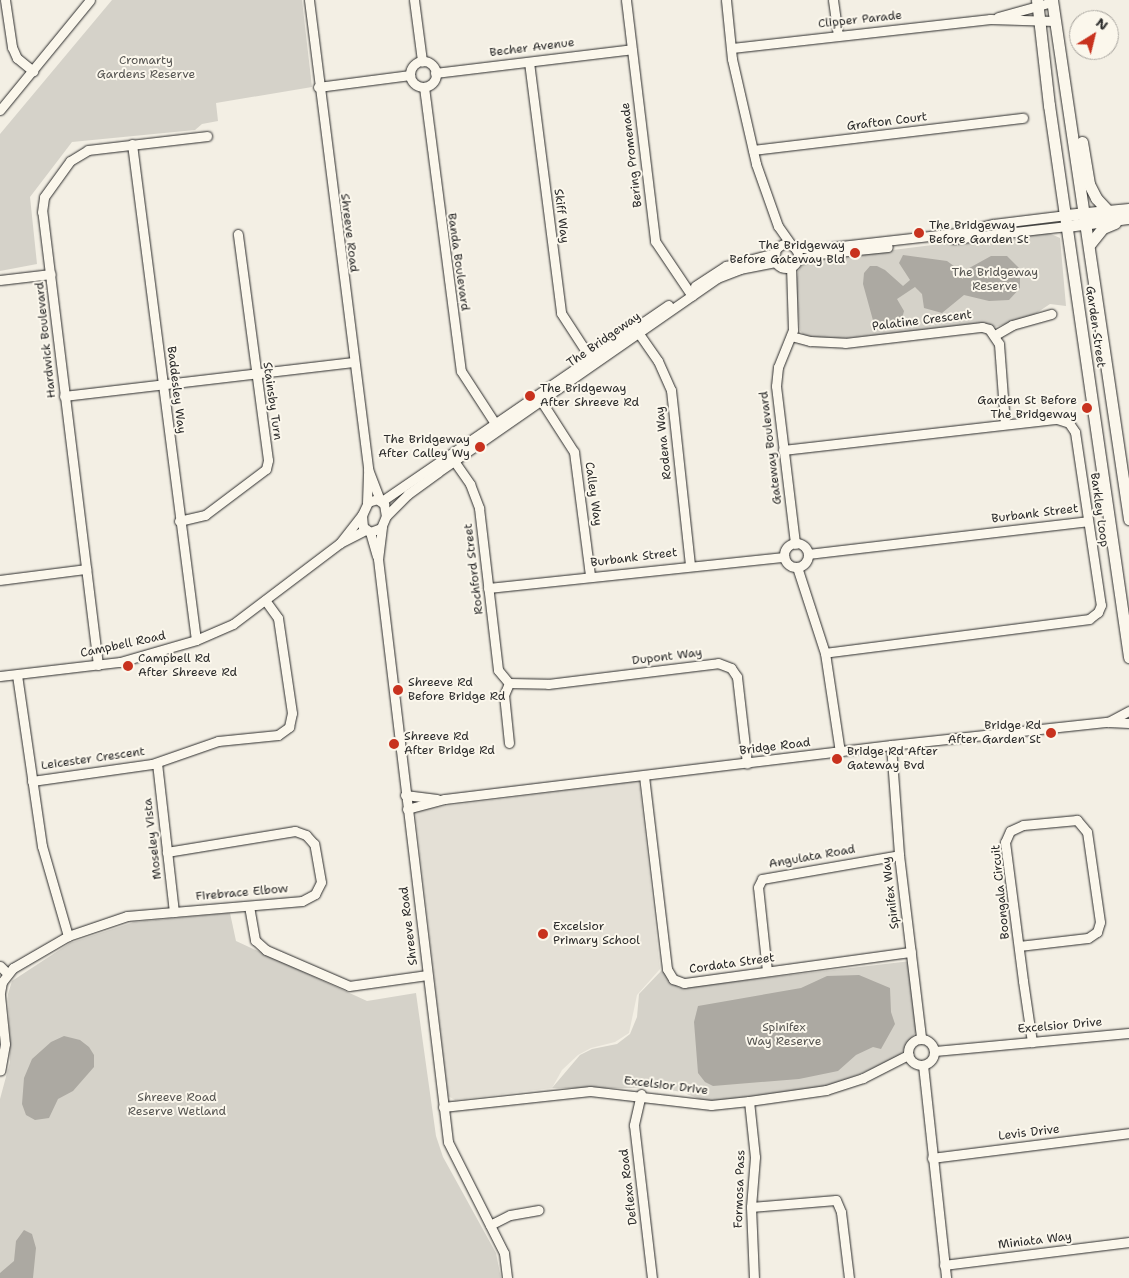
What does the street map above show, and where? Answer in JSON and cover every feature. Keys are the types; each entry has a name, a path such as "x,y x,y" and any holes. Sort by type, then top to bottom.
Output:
{"main road":[{"name":"Garden Street","path":"1052,1 1070,108 1129,518"},
{"name":"Garden Street","path":"1038,2 1129,657"},
{"path":"1070,108 1080,123 1089,184 1096,198 1107,210 1127,215"},
{"path":"1085,218 1107,210"},
{"path":"1085,218 1127,215"},
{"path":"1089,245 1103,228 1127,215"},
{"name":"The Bridgeway","path":"1067,220 1085,218"}],"street":[{"path":"5,0 12,47 17,58 33,71"},
{"path":"0,110 90,0"},
{"name":"Shreeve Road","path":"309,0 318,87 368,469 368,503 362,515 378,559 448,1142 504,1253 507,1278"},
{"path":"414,0 422,61"},
{"name":"Bering Promenade","path":"626,0 655,241 690,293"},
{"name":"Gateway Boulevard","path":"726,0 732,48 753,150 778,226 794,247"},
{"path":"833,0 838,35"},
{"name":"Clipper Parade","path":"990,19 1038,2 1052,1"},
{"name":"Clipper Parade","path":"732,48 990,19 1054,21"},
{"name":"Becher Avenue","path":"435,73 632,49"},
{"path":"422,61 431,64 435,73 434,81 424,87 415,84 410,75 413,66 422,61"},
{"name":"Skiff Way","path":"529,62 561,313 592,361"},
{"path":"318,87 410,75"},
{"name":"Banda Boulevard","path":"424,87 460,371 497,427"},
{"name":"Grafton Court","path":"753,150 1023,118"},
{"name":"Hardwick Boulevard","path":"98,665 42,212 49,188 78,154 88,150 208,136"},
{"name":"Baddesley Way","path":"132,144 179,521 196,640"},
{"name":"The Bridgeway","path":"777,257 784,244 794,247 823,248 956,233 993,224 1067,220"},
{"name":"The Bridgeway","path":"386,516 408,494 452,459 690,293 724,274 777,257 794,263 818,254 1067,220"},
{"name":"Gateway Boulevard","path":"778,226 777,257 791,292"},
{"name":"Stainsby Turn","path":"179,521 205,515 266,469 268,460 238,234"},
{"path":"794,247 794,263"},
{"name":"Gateway Boulevard","path":"794,263 791,292 794,317 791,336 778,367 776,386 795,544"},
{"path":"0,280 51,274"},
{"path":"1006,424 999,344 995,335 1012,325 1051,314"},
{"name":"Palatine Crescent","path":"791,336 810,341 845,343 982,326 995,335"},
{"name":"Rodena Way","path":"636,330 658,361 671,390 690,564"},
{"path":"64,396 353,362"},
{"name":"Calley Way","path":"539,398 574,452 590,576"},
{"name":"Barkley Loop","path":"783,450 1057,419 1069,423 1075,432 1101,604 1098,612 1089,620 825,653"},
{"name":"The Bridgeway","path":"381,501 452,459"},
{"name":"Rochford Street","path":"452,459 470,484 479,508 498,670 509,682"},
{"name":"Shreeve Road","path":"368,469 386,516 382,527 378,559"},
{"path":"368,503 381,501"},
{"name":"Campbell Road","path":"340,543 362,515"},
{"name":"Burbank Street","path":"808,554 1087,521"},
{"path":"368,531 382,527"},
{"name":"Campbell Road","path":"0,676 98,665 157,653 196,640 233,624 340,543 368,531"},
{"path":"795,544 803,546 808,554 806,562 798,567 790,566 784,557 786,549 795,544"},
{"name":"Burbank Street","path":"488,588 690,564 784,557"},
{"path":"798,567 825,653 840,752"},
{"path":"0,580 86,569"},
{"name":"Leicester Crescent","path":"32,780 156,762 218,741 278,735 289,726 292,713 278,618 265,600"},
{"name":"Dupont Way","path":"509,682 548,684 718,663 731,668 737,678 747,764"},
{"path":"17,675 42,846 68,936"},
{"path":"508,743 504,695 509,682"},
{"name":"Bridge Road","path":"1108,722 1129,711"},
{"name":"Bridge Road","path":"407,809 445,799 747,764 891,745 1108,722 1129,723"},
{"name":"Spinifex Way","path":"891,745 899,855 921,1038"},
{"name":"Moseley Vista","path":"156,762 174,912"},
{"name":"Cordata Street","path":"644,776 667,968 673,979 684,983 911,952"},
{"name":"Bridge Road","path":"405,795 445,799"},
{"name":"Boongala Circuit","path":"1019,946 1088,938 1097,932 1100,922 1087,832 1077,820 1023,825 1010,831 1006,842 1019,946 1032,1042"},
{"name":"Firebrace Elbow","path":"8,974 68,936 127,916 302,901 314,894 322,882 314,844 306,835 294,831 167,852"},
{"name":"Angulata Road","path":"767,971 758,887 762,879 899,855"},
{"path":"250,906 254,940 266,950 349,986 427,975"},
{"path":"0,966 8,974 0,994 1,1024 5,1044 0,1071"},
{"name":"Excelsior Drive","path":"934,1051 1129,1033"},
{"path":"921,1038 929,1042 934,1051 932,1060 923,1065 914,1063 908,1055 912,1042 921,1038"},
{"name":"Excelsior Drive","path":"443,1107 590,1091 641,1094 711,1104 749,1101 826,1090 863,1078 908,1055"},
{"path":"923,1065 946,1278"},
{"name":"Deflexa Road","path":"641,1094 634,1124 652,1278"},
{"name":"Formosa Pass","path":"749,1101 755,1158 751,1207 754,1278"},
{"name":"Levis Drive","path":"932,1158 1129,1133"},
{"path":"751,1207 836,1200 841,1212 849,1278"},
{"path":"490,1225 510,1215 539,1210"},
{"name":"Miniata Way","path":"944,1265 1129,1242"}],"shaded area":[{"path":"903,255 947,261 962,272 991,256 1007,256 1020,269 1020,288 1009,300 989,301 964,295 942,313 924,308 922,294 915,287 897,299 904,311 902,319 874,324 863,284 864,273 870,266 877,266 885,270 903,286 910,280 899,263"},
{"name":"Excelsior Primary School","path":"639,781 660,969 637,995 629,1033 615,1042 591,1048 578,1055 562,1070 552,1088 455,1100 448,1096 415,810"},
{"path":"859,975 890,988 891,1012 895,1024 881,1049 873,1047 856,1055 838,1071 799,1079 713,1086 705,1082 698,1073 694,1022 698,1006 801,988 827,976"},
{"path":"64,1036 80,1040 89,1047 94,1055 94,1067 73,1091 58,1099 49,1118 35,1120 26,1115 22,1104 24,1078 32,1059 51,1042"},
{"path":"24,1230 32,1234 36,1248 33,1278 0,1278 0,1273 14,1261 16,1241"}],"green space":[{"name":"Cromarty Gardens Reserve","path":"112,0 302,0 312,87 216,103 218,121 202,124 195,130 72,142 30,197 37,264 0,271 0,134"},
{"name":"The Bridgeway Reserve","path":"1044,231 1060,238 1066,306 1050,304 1032,316 995,327 983,323 829,340 805,336 800,331 796,286 798,271 805,261"},
{"name":"Shreeve Road Reserve Wetland","path":"230,913 236,941 367,1001 416,993 436,1136 443,1157 496,1253 501,1278 0,1278 0,1099 10,1062 8,994 12,981 70,943 134,922"},
{"name":"Spinifex Way Reserve","path":"911,961 918,1029 898,1058 826,1088 707,1102 682,1092 658,1088 552,1088 580,1055 592,1049 617,1044 630,1034 637,1017 639,994 662,970 679,988"}],"place":[{"name":"The Bridgeway Before Garden St","path":"919,233"},
{"name":"The Bridgeway Before Gateway Bld","path":"855,253"},
{"name":"The Bridgeway After Shreeve Rd","path":"530,396"},
{"name":"Garden St Before The Bridgeway","path":"1087,408"},
{"name":"The Bridgeway After Calley Wy","path":"480,447"},
{"name":"Campbell Rd After Shreeve Rd","path":"128,666"},
{"name":"Shreeve Rd Before Bridge Rd","path":"398,690"},
{"name":"Bridge Rd After Garden St","path":"1051,733"},
{"name":"Shreeve Rd After Bridge Rd","path":"394,744"},
{"name":"Bridge Rd After Gateway Bvd","path":"837,759"},
{"name":"Excelsior Primary School","path":"543,934"}]}
